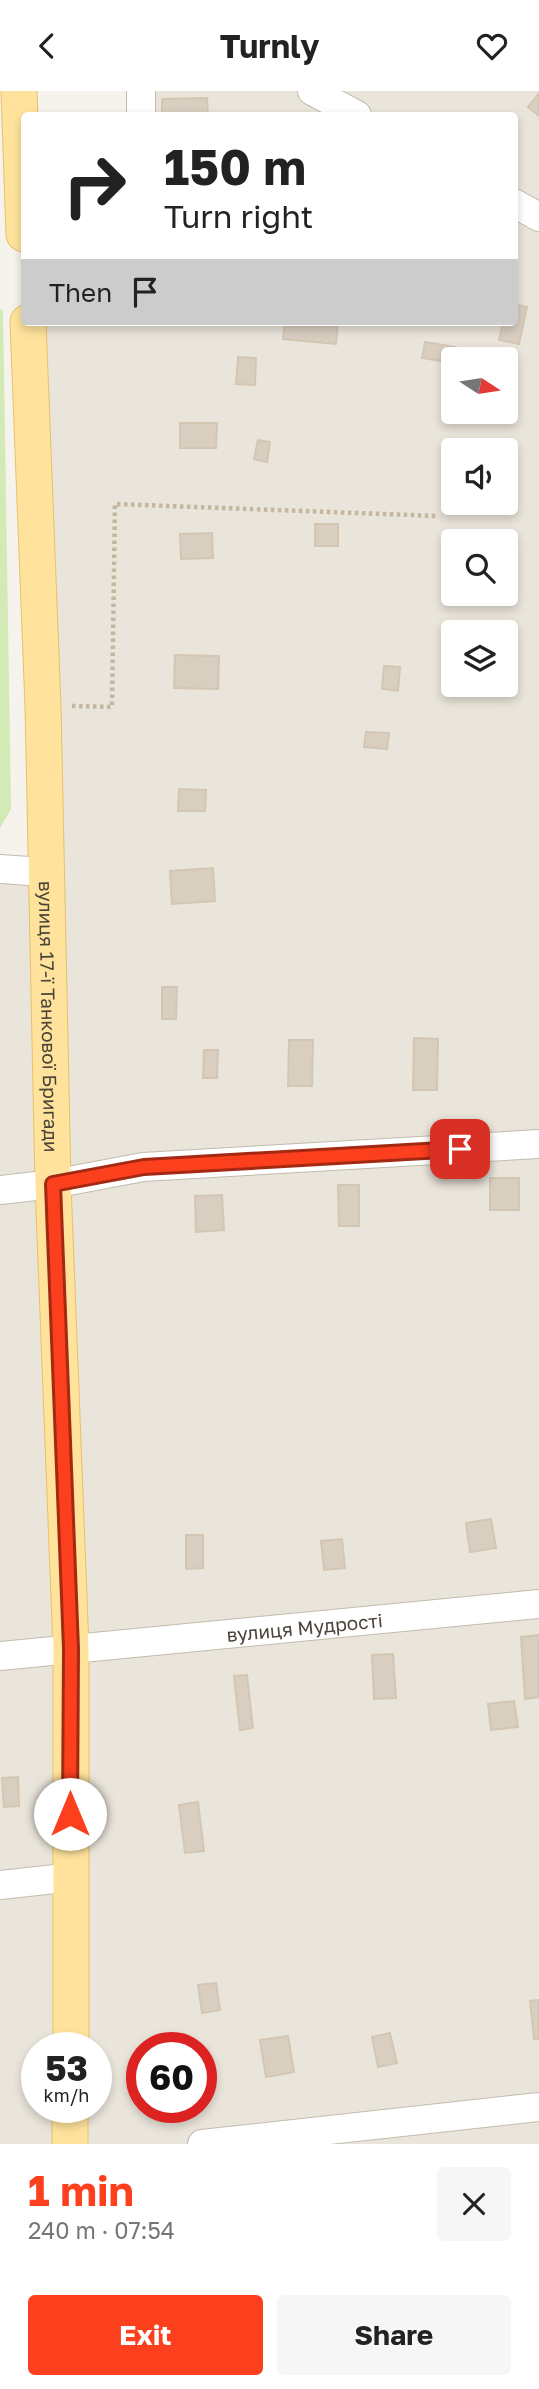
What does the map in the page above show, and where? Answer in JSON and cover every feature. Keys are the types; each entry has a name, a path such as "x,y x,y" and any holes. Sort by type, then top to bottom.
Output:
{"main road":[{"path":"19,91 21,148"},
{"name":"вулиця 17-ї Танкової Бригади","path":"33,328 43,706 44,872 71,1649 71,2032"},
{"path":"70,2123 70,2144"}],"street":[{"path":"141,91 141,112"},
{"path":"312,91 350,112"},
{"path":"518,205 539,217"},
{"path":"0,869 44,872"},
{"path":"0,1190 53,1184 144,1167 539,1144"},
{"name":"вулиця Мудрості","path":"0,1656 539,1604"},
{"path":"0,1885 73,1877"},
{"path":"202,2144 539,2107"}],"path":[{"path":"43,706 112,707 115,504 438,516"}],"shaded area":[{"path":"141,91 539,91 539,2144 0,2144 0,869 44,872 44,326 518,326 518,112 141,112"}],"green space":[{"path":"0,309 3,311 11,809 0,828"}],"building":[{"path":"539,93 539,116 528,107"},
{"path":"207,98 208,112 162,112 162,99"},
{"path":"518,305 527,307 519,344 499,340 502,326 518,326"},
{"path":"285,326 338,326 336,344 283,339"},
{"path":"425,342 456,347 441,347 441,361 422,358"},
{"path":"238,357 256,358 255,385 236,384"},
{"path":"180,423 217,423 216,448 180,448"},
{"path":"258,440 270,442 267,462 254,459"},
{"path":"315,524 338,524 338,546 315,546"},
{"path":"212,533 213,558 181,559 180,534"},
{"path":"175,655 219,656 218,689 174,688"},
{"path":"384,666 400,667 398,691 382,689"},
{"path":"366,732 389,733 387,749 364,747"},
{"path":"179,789 206,790 205,811 178,811"},
{"path":"213,868 215,901 172,904 170,871"},
{"path":"162,987 177,987 176,1019 162,1019"},
{"path":"414,1038 438,1039 437,1090 413,1090"},
{"path":"289,1040 313,1040 312,1086 288,1086"},
{"path":"204,1050 218,1050 217,1078 203,1078"},
{"path":"490,1178 519,1178 519,1210 490,1210"},
{"path":"338,1185 359,1185 359,1226 339,1226"},
{"path":"222,1195 224,1230 196,1232 195,1196"},
{"path":"491,1519 496,1548 470,1552 466,1523"},
{"path":"186,1535 203,1535 203,1568 186,1569"},
{"path":"342,1539 345,1568 324,1570 321,1541"},
{"path":"539,1635 539,1697 525,1699 521,1637"},
{"path":"393,1654 396,1698 374,1699 372,1655"},
{"path":"247,1675 253,1728 240,1730 234,1676"},
{"path":"514,1701 518,1727 491,1730 488,1704"},
{"path":"18,1777 19,1806 4,1807 2,1778"},
{"path":"198,1802 204,1851 185,1853 179,1805"},
{"path":"216,1983 220,2010 202,2013 198,1985"},
{"path":"539,2000 539,2039 534,2039 530,2001"},
{"path":"390,2033 397,2063 378,2067 372,2037"},
{"path":"288,2036 294,2072 266,2077 260,2040"}],"route":[{"path":"70,1814 71,1649 53,1184 144,1167 460,1149"}]}
